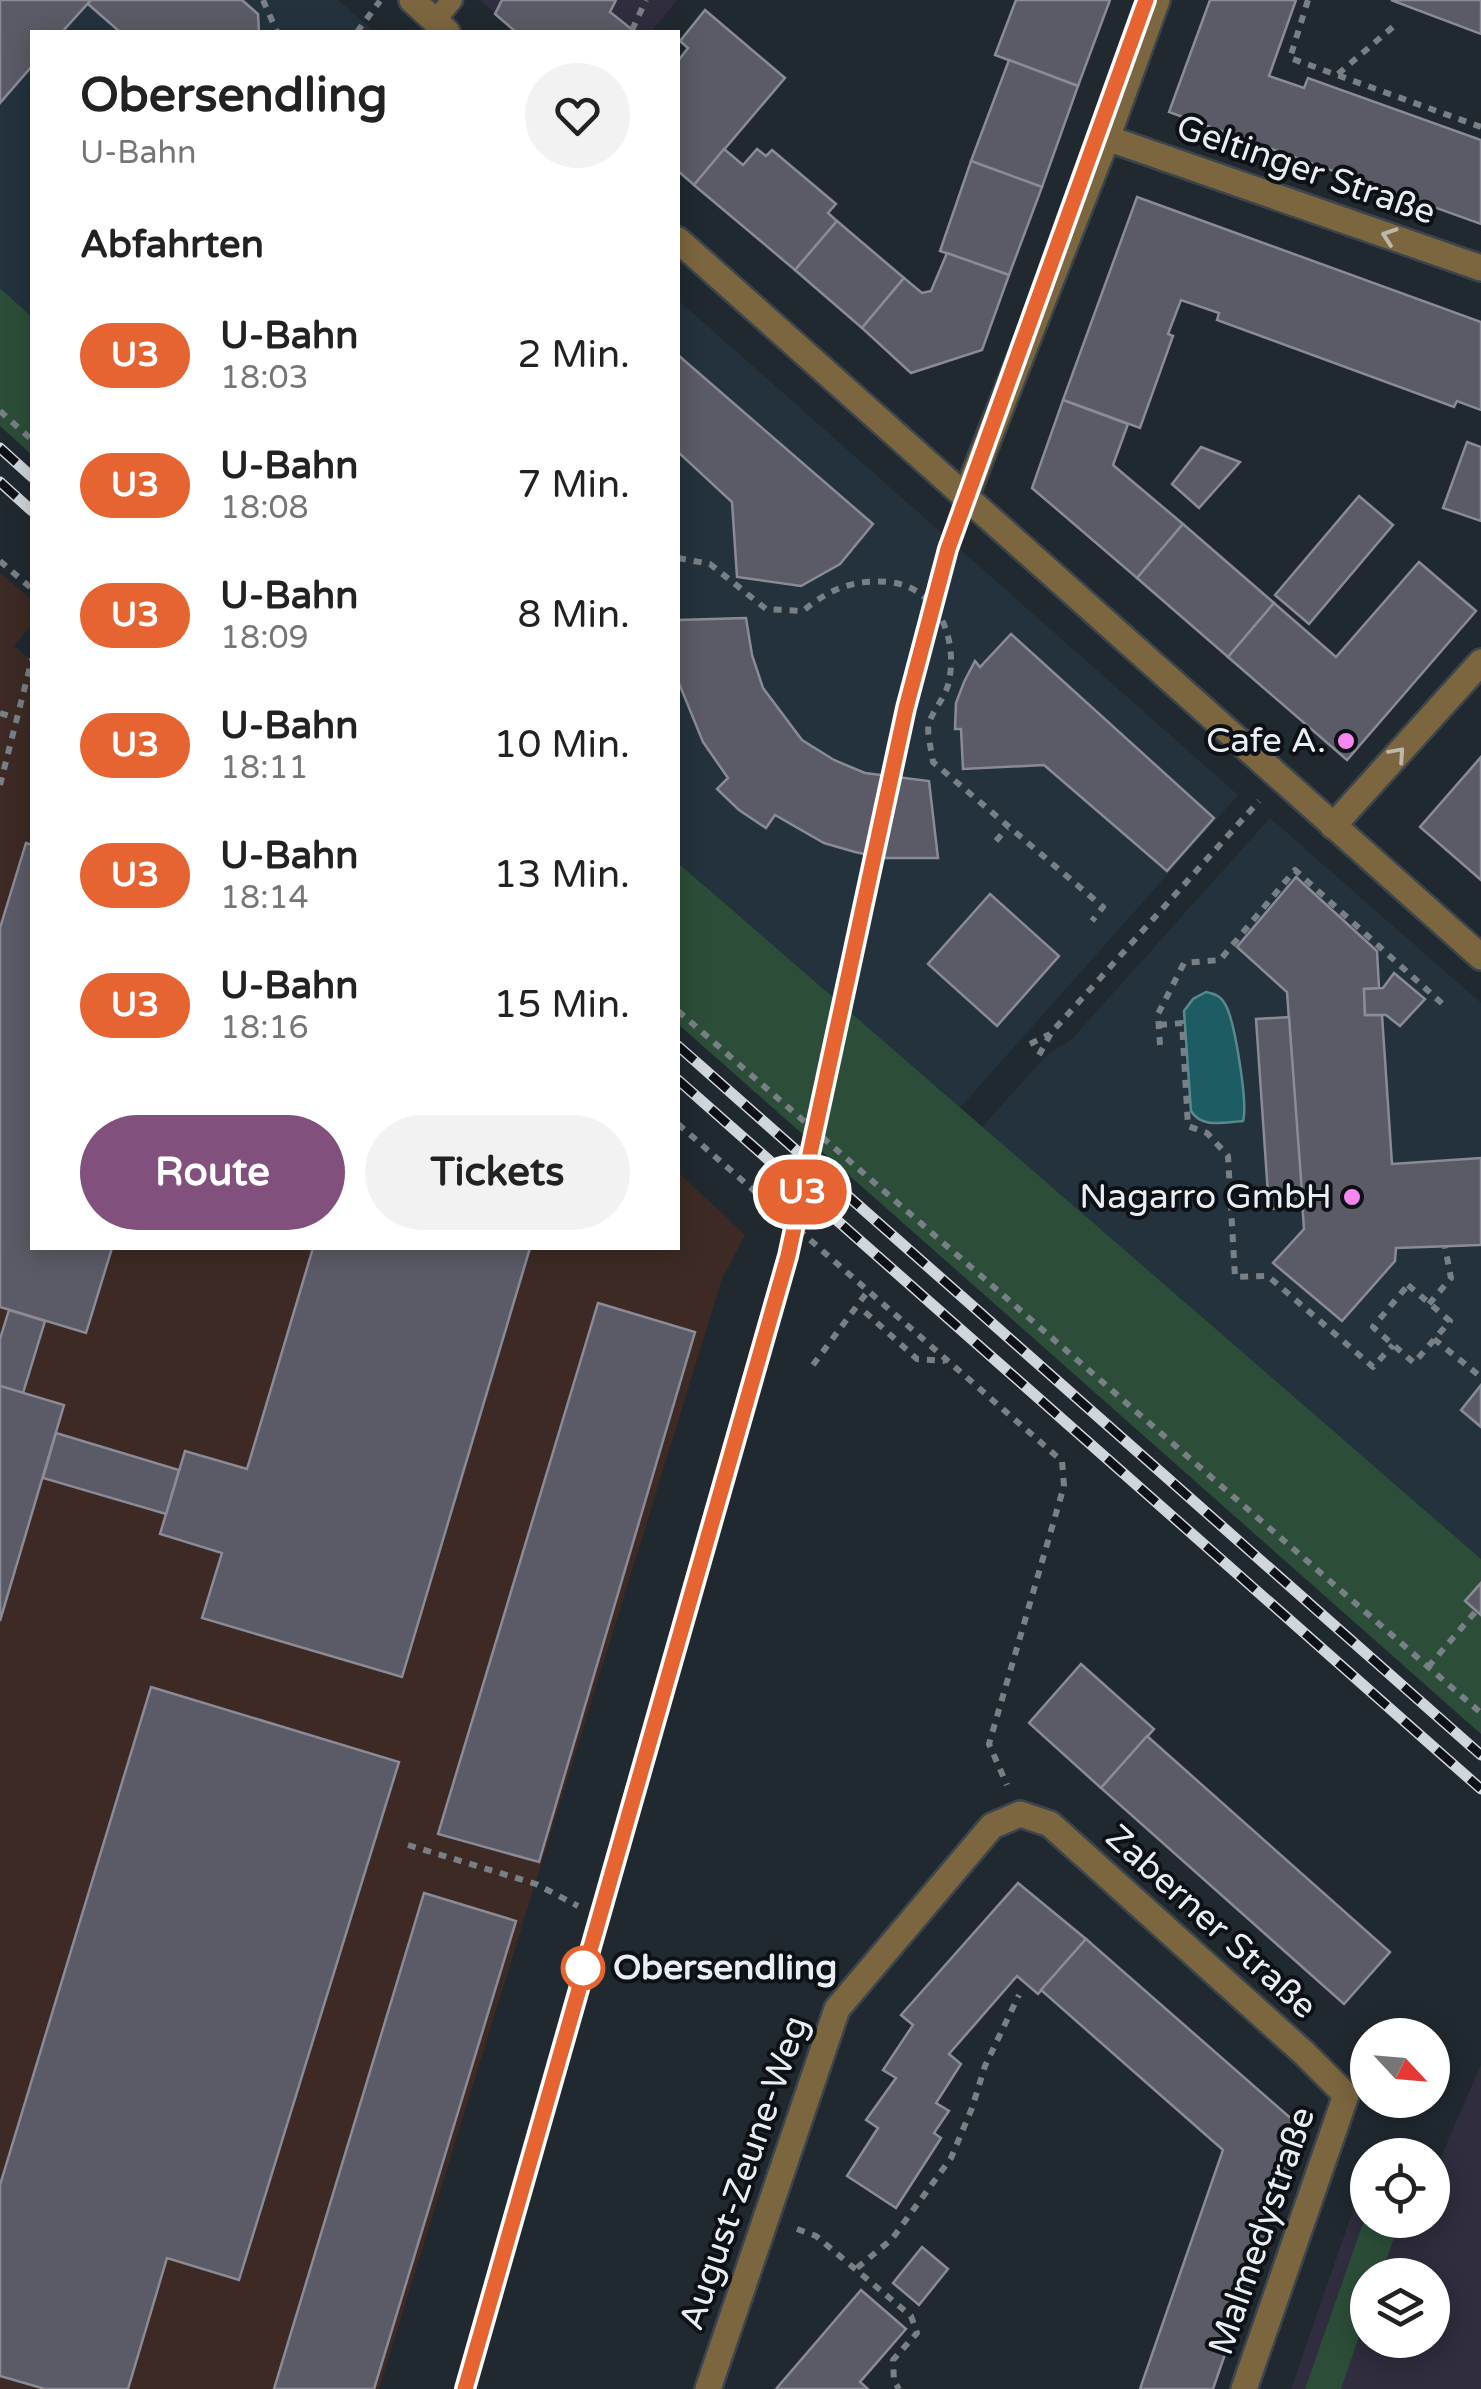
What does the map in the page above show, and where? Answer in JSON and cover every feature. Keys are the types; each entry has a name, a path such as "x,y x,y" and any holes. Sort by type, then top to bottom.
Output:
{"street":[{"path":"412,0 441,27"},
{"path":"965,498 1158,0"},
{"name":"Geltinger Straße","path":"1107,138 1481,268"},
{"path":"680,242 1481,957"},
{"path":"1333,826 1481,662"},
{"name":"Zaberner Straße","path":"1020,1814 1050,1824 1346,2095"},
{"name":"August-Zeune-Weg","path":"708,2389 837,2009 992,1826 1020,1814"},
{"name":"Malmedystraße","path":"1244,2389 1346,2095"}],"lane":[{"path":"441,27 452,0"}],"path":[{"path":"263,0 276,30"},
{"path":"358,30 381,0"},
{"path":"632,30 646,0"},
{"path":"1308,0 1290,58 1481,127"},
{"path":"1337,75 1394,26"},
{"path":"0,410 30,438"},
{"path":"680,558 710,564 766,610 804,611 822,594 844,585 874,581 902,584 926,598 946,622 952,651 950,680 943,702 928,725 933,762 1103,907 1092,921"},
{"path":"0,561 30,587"},
{"path":"0,785 30,666"},
{"path":"0,713 16,718"},
{"path":"1039,1056 1051,1033 1280,778"},
{"path":"996,840 1007,828"},
{"path":"1160,1045 1158,1014 1184,963 1220,960 1296,870 1447,1008"},
{"path":"680,1012 1481,1713"},
{"path":"1159,1025 1182,1023 1188,1126 1207,1134 1228,1156 1235,1278 1268,1276 1373,1368 1393,1345"},
{"path":"1030,1044 1051,1033"},
{"path":"680,1126 1062,1461 1064,1486 989,1744 1020,1814"},
{"path":"1430,1304 1450,1278 1445,1248"},
{"path":"1408,1286 1450,1321 1414,1363 1393,1345 1372,1327 1408,1286"},
{"path":"814,1365 868,1290"},
{"path":"865,1312 917,1359 944,1361"},
{"path":"1434,1339 1481,1377"},
{"path":"1428,1667 1476,1611"},
{"path":"408,1845 536,1884 578,1906"},
{"path":"857,2268 892,2240 951,2158 985,2066 1019,1995"},
{"path":"767,2218 816,2236 911,2316 917,2334 893,2360 894,2382 899,2389"}],"shaded area":[{"path":"0,0 338,0 373,30 30,30 30,315 0,288"},
{"path":"480,0 677,0 653,30 514,30"},
{"path":"680,302 1238,795 959,1109 680,865"},
{"path":"0,573 30,598 30,626 14,646 30,659 30,1250 680,1250 680,1174 745,1235 722,1279 379,2389 0,2389"},
{"path":"1270,818 1481,1003 1481,1559 981,1128 1047,1055 1072,1039"},
{"path":"1481,2065 1481,2389 1291,2389 1350,2219 1350,2238 1450,2238 1449,2138"}],"green space":[{"path":"0,288 30,315 30,453 0,426"},
{"path":"680,865 1481,1559 1481,1734 680,1026"},
{"path":"1358,2238 1394,2238 1387,2258 1351,2258"},
{"path":"1350,2261 1352,2358 1341,2389 1305,2389"}],"water":[{"path":"1206,992 1222,999 1229,1013 1242,1081 1243,1121 1208,1122 1191,1111 1184,1011 1193,999"}],"building":[{"path":"0,0 91,0 64,30 30,30 30,68 0,103"},
{"path":"91,0 242,0 258,14 259,30 118,30 88,4"},
{"path":"502,0 616,0 610,12 632,30 514,30 495,14"},
{"path":"1016,0 1110,0 1078,86 995,55"},
{"path":"1210,0 1296,0 1269,76 1304,88 1308,78 1481,140 1481,224 1169,112"},
{"path":"1391,0 1481,0 1481,34"},
{"path":"705,10 785,78 694,185 680,173 680,58 688,48 680,41"},
{"path":"1009,60 1078,86 1042,187 971,161"},
{"path":"724,149 743,165 757,149 766,156 772,150 836,204 828,213 837,221 795,270 694,185"},
{"path":"971,161 1042,187 1009,275 940,251"},
{"path":"1137,197 1481,322 1481,410 1457,401 1454,407 1217,320 1219,313 1181,300 1168,334 1173,336 1140,428 1063,400"},
{"path":"837,221 904,278 862,328 795,270"},
{"path":"947,253 1009,275 982,350 911,373 862,328 904,278 922,293 931,291"},
{"path":"680,357 873,524 840,564 801,586 737,577 732,502 680,454"},
{"path":"1063,400 1128,424 1113,465 1183,524 1137,578 1032,488"},
{"path":"1467,442 1481,447 1481,521 1443,508"},
{"path":"1201,447 1240,462 1199,508 1172,484"},
{"path":"1359,496 1393,525 1309,624 1275,595"},
{"path":"1183,524 1274,603 1228,657 1137,578"},
{"path":"1419,562 1476,611 1347,760 1228,657 1274,603 1336,657"},
{"path":"746,618 763,688 802,740 865,773 929,781 938,858 883,858 855,852 824,843 775,815 766,828 739,810 717,789 728,778 703,742 680,686 680,620"},
{"path":"1011,634 1214,818 1167,871 1044,765 963,769 961,729 955,729 956,703 975,661 980,667"},
{"path":"1481,757 1481,880 1420,827"},
{"path":"26,843 30,844 30,1250 111,1250 86,1333 0,1307 0,928"},
{"path":"1296,877 1377,951 1379,988 1364,989 1365,1015 1382,1015 1392,1164 1481,1158 1481,1245 1396,1248 1395,1261 1342,1321 1273,1263 1304,1229 1287,992 1237,947"},
{"path":"990,894 1059,956 997,1026 928,964"},
{"path":"1394,973 1425,999 1400,1026 1386,1015 1365,1015 1364,989 1383,988"},
{"path":"1289,1017 1303,1206 1269,1209 1256,1019"},
{"path":"312,1250 529,1250 402,1677 202,1618 222,1553 160,1534 185,1451 247,1469"},
{"path":"598,1303 695,1332 539,1862 438,1834"},
{"path":"9,1310 45,1321 23,1393 0,1386 0,1339"},
{"path":"1481,1385 1481,1427 1461,1410"},
{"path":"0,1386 64,1405 0,1621"},
{"path":"56,1433 179,1470 166,1514 43,1478"},
{"path":"1481,1583 1481,1615 1465,1601"},
{"path":"1081,1664 1154,1729 1101,1788 1029,1723"},
{"path":"151,1687 399,1762 239,2280 167,2258 128,2389 45,2389 0,2376 0,2185"},
{"path":"1147,1736 1390,1952 1344,2004 1101,1788"},
{"path":"1018,1883 1086,1939 1038,1994 1017,1976 949,2054 961,2064 936,2103 949,2111 934,2133 941,2138 896,2208 847,2176 878,2128 866,2120 896,2078 883,2070 913,2025 901,2015"},
{"path":"424,1893 516,1921 374,2389 274,2389"},
{"path":"1086,1939 1303,2129 1213,2389 1140,2389 1223,2150 1041,1990"},
{"path":"922,2247 948,2269 919,2305 893,2283"},
{"path":"861,2290 906,2329 860,2382 868,2389 776,2389"}],"railway":[{"path":"0,448 30,475"},
{"path":"0,482 30,509"},
{"path":"680,1048 1481,1755"},
{"path":"680,1082 1481,1789"}],"metro line":[{"name":"U3","path":"465,2389 788,1256 906,708 948,549 1146,0"}],"place":[{"name":"Cafe A.","path":"1346,741"},
{"name":"Nagarro GmbH","path":"1352,1197"},
{"name":"Obersendling","path":"583,1968"}]}
